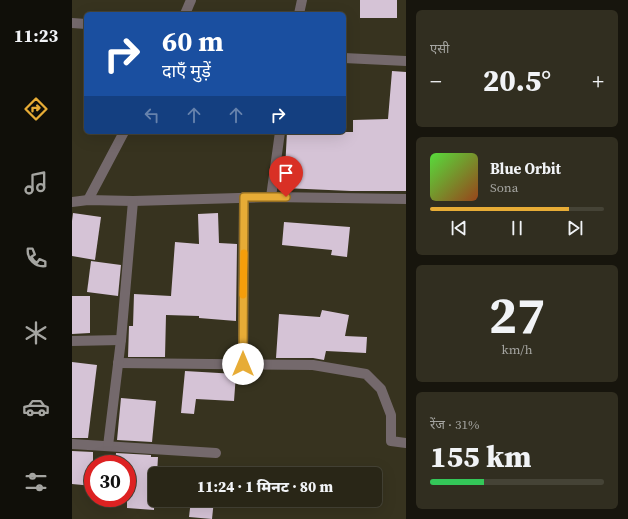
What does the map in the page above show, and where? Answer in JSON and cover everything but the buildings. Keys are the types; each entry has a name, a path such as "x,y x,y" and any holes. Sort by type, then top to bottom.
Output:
{"street":[{"path":"186,12 191,0"},
{"path":"299,12 302,0"},
{"path":"72,22 84,24"},
{"path":"346,58 406,61"},
{"path":"88,200 123,134"},
{"path":"271,197 280,134"},
{"path":"72,202 88,200 133,201 244,197 406,199"},
{"path":"243,364 244,197"},
{"path":"108,446 118,364 133,201"},
{"path":"72,341 120,340"},
{"path":"118,364 313,365 366,374 382,389 391,415 392,441 406,443"},
{"path":"72,444 216,453"}],"slow traffic":[{"path":"243,295 244,253"}],"route":[{"path":"243,364 244,197 286,197"}]}
